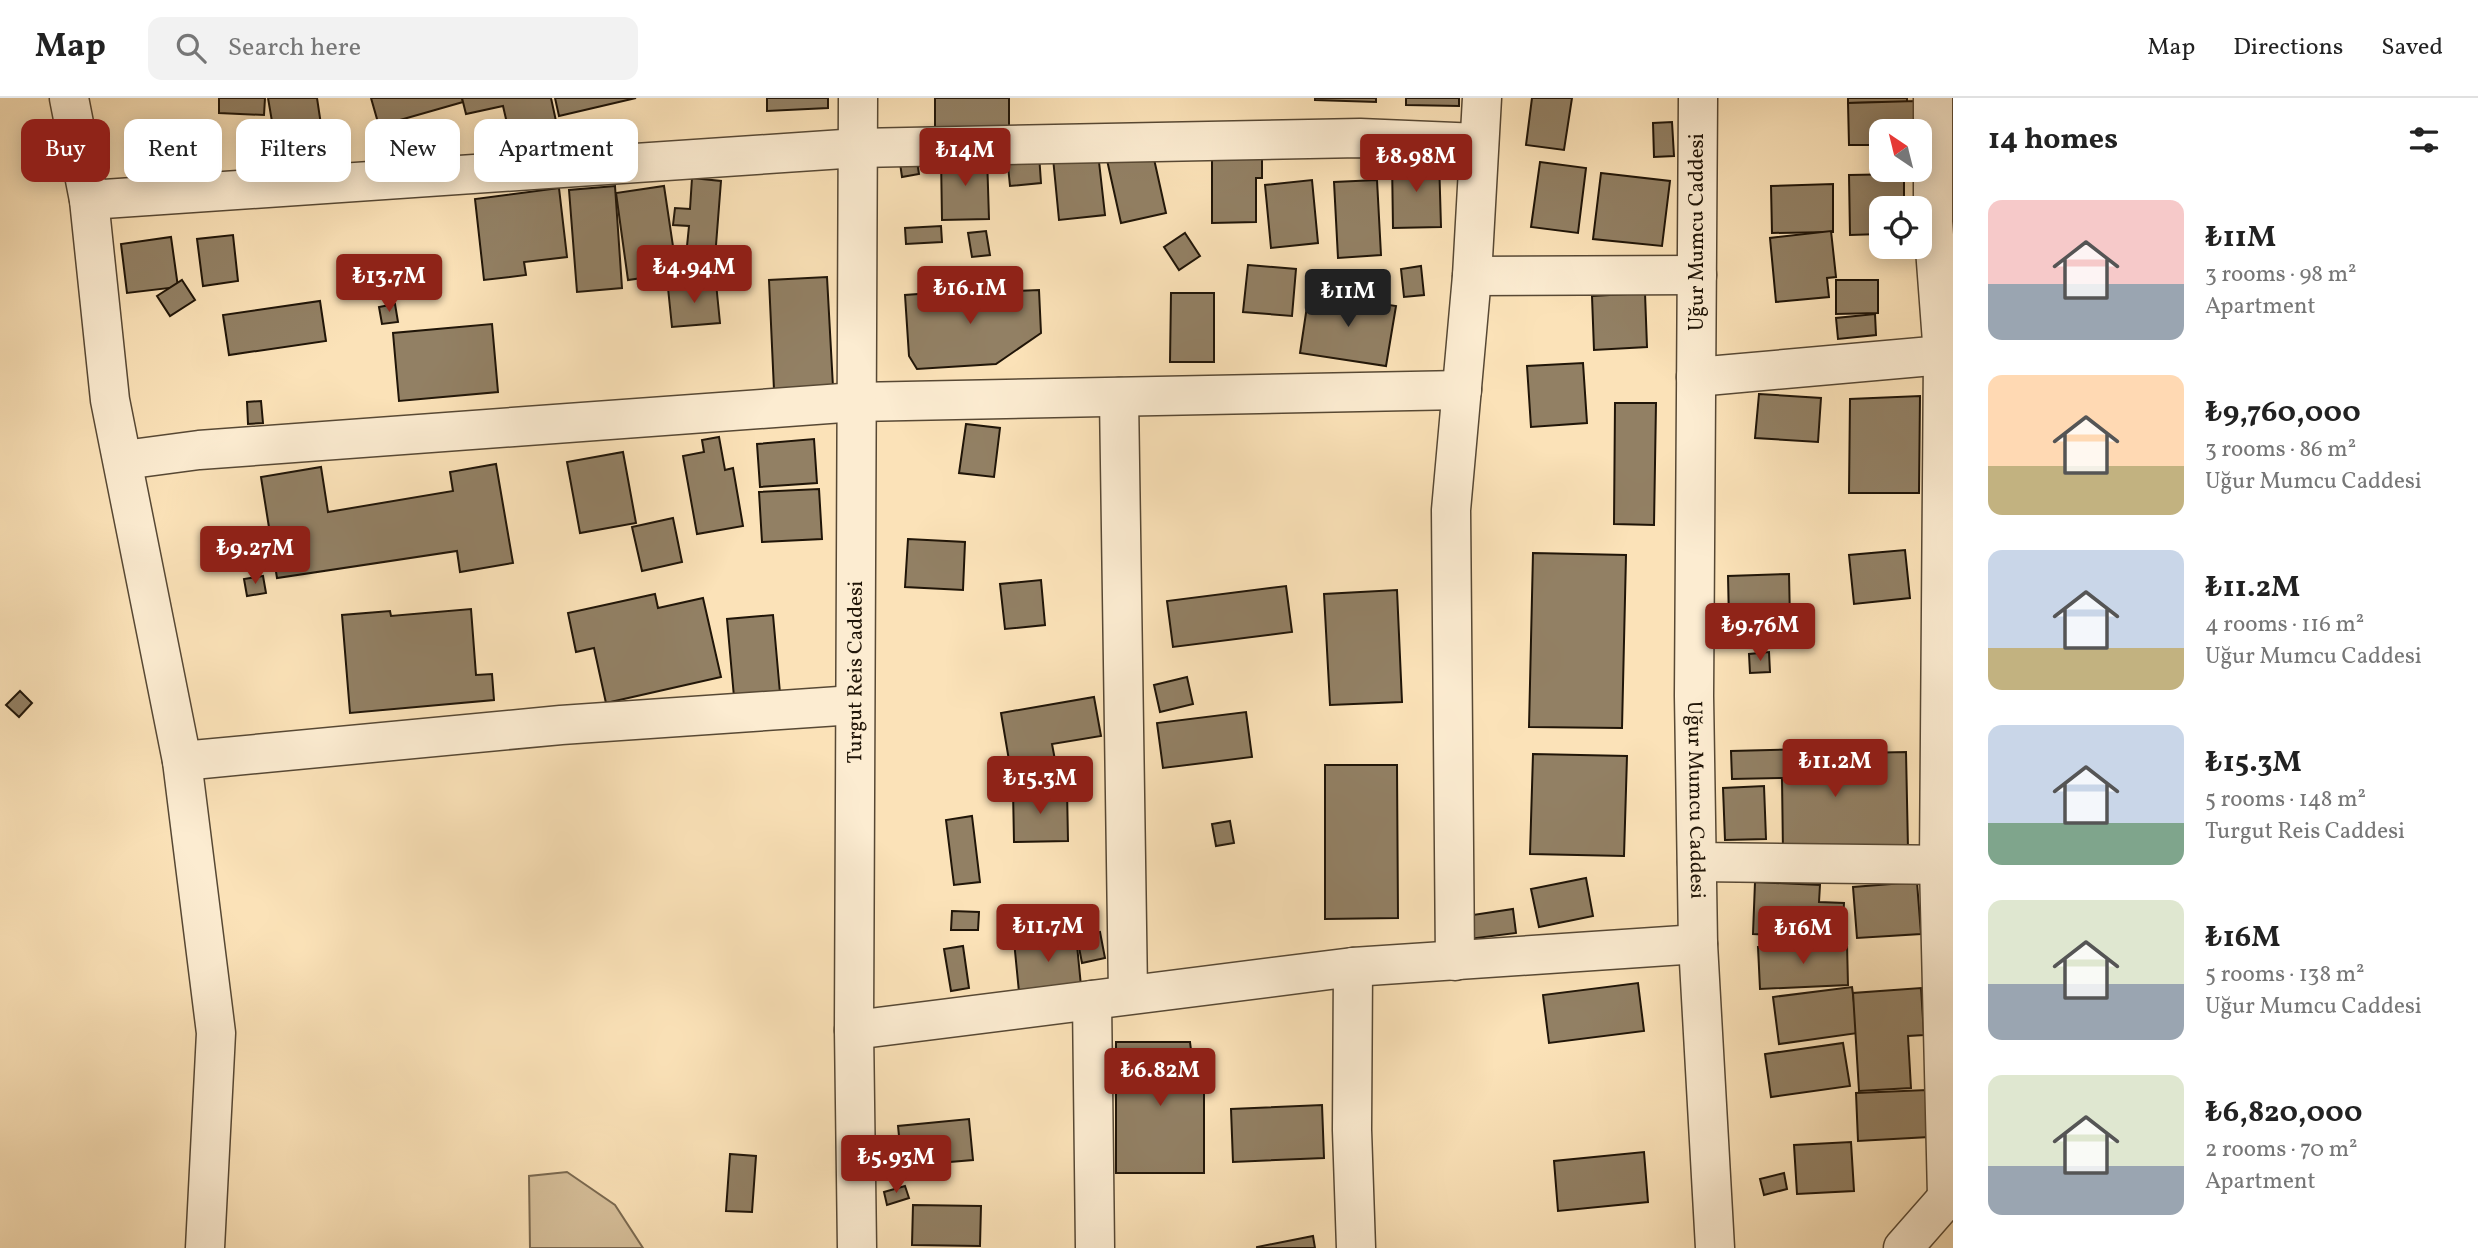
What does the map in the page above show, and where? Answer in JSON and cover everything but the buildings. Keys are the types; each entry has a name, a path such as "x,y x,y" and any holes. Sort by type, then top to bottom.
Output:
{"street":[{"path":"69,98 89,200 110,400 182,761 216,1032 205,1248"},
{"name":"Turgut Reis Caddesi","path":"857,1248 854,1031 858,98"},
{"path":"1455,961 1451,510 1472,276 1482,98"},
{"name":"Uğur Mumcu Caddesi","path":"1698,98 1694,696 1698,944 1715,1248"},
{"path":"1903,1248 1950,1194 1943,222 1933,98"},
{"path":"89,200 858,148 1360,138 1479,143"},
{"path":"1472,276 1696,275"},
{"path":"1696,377 1942,355"},
{"path":"124,460 199,450 856,402 1462,390"},
{"path":"1095,1248 1110,997 1119,397"},
{"path":"182,761 561,725 855,705"},
{"path":"1697,862 1946,864"},
{"path":"854,1031 1353,967 1698,944"},
{"path":"1353,967 1352,1130 1356,1248"}],"shaded area":[{"path":"567,1172 615,1205 643,1248 530,1248 529,1176"}]}
